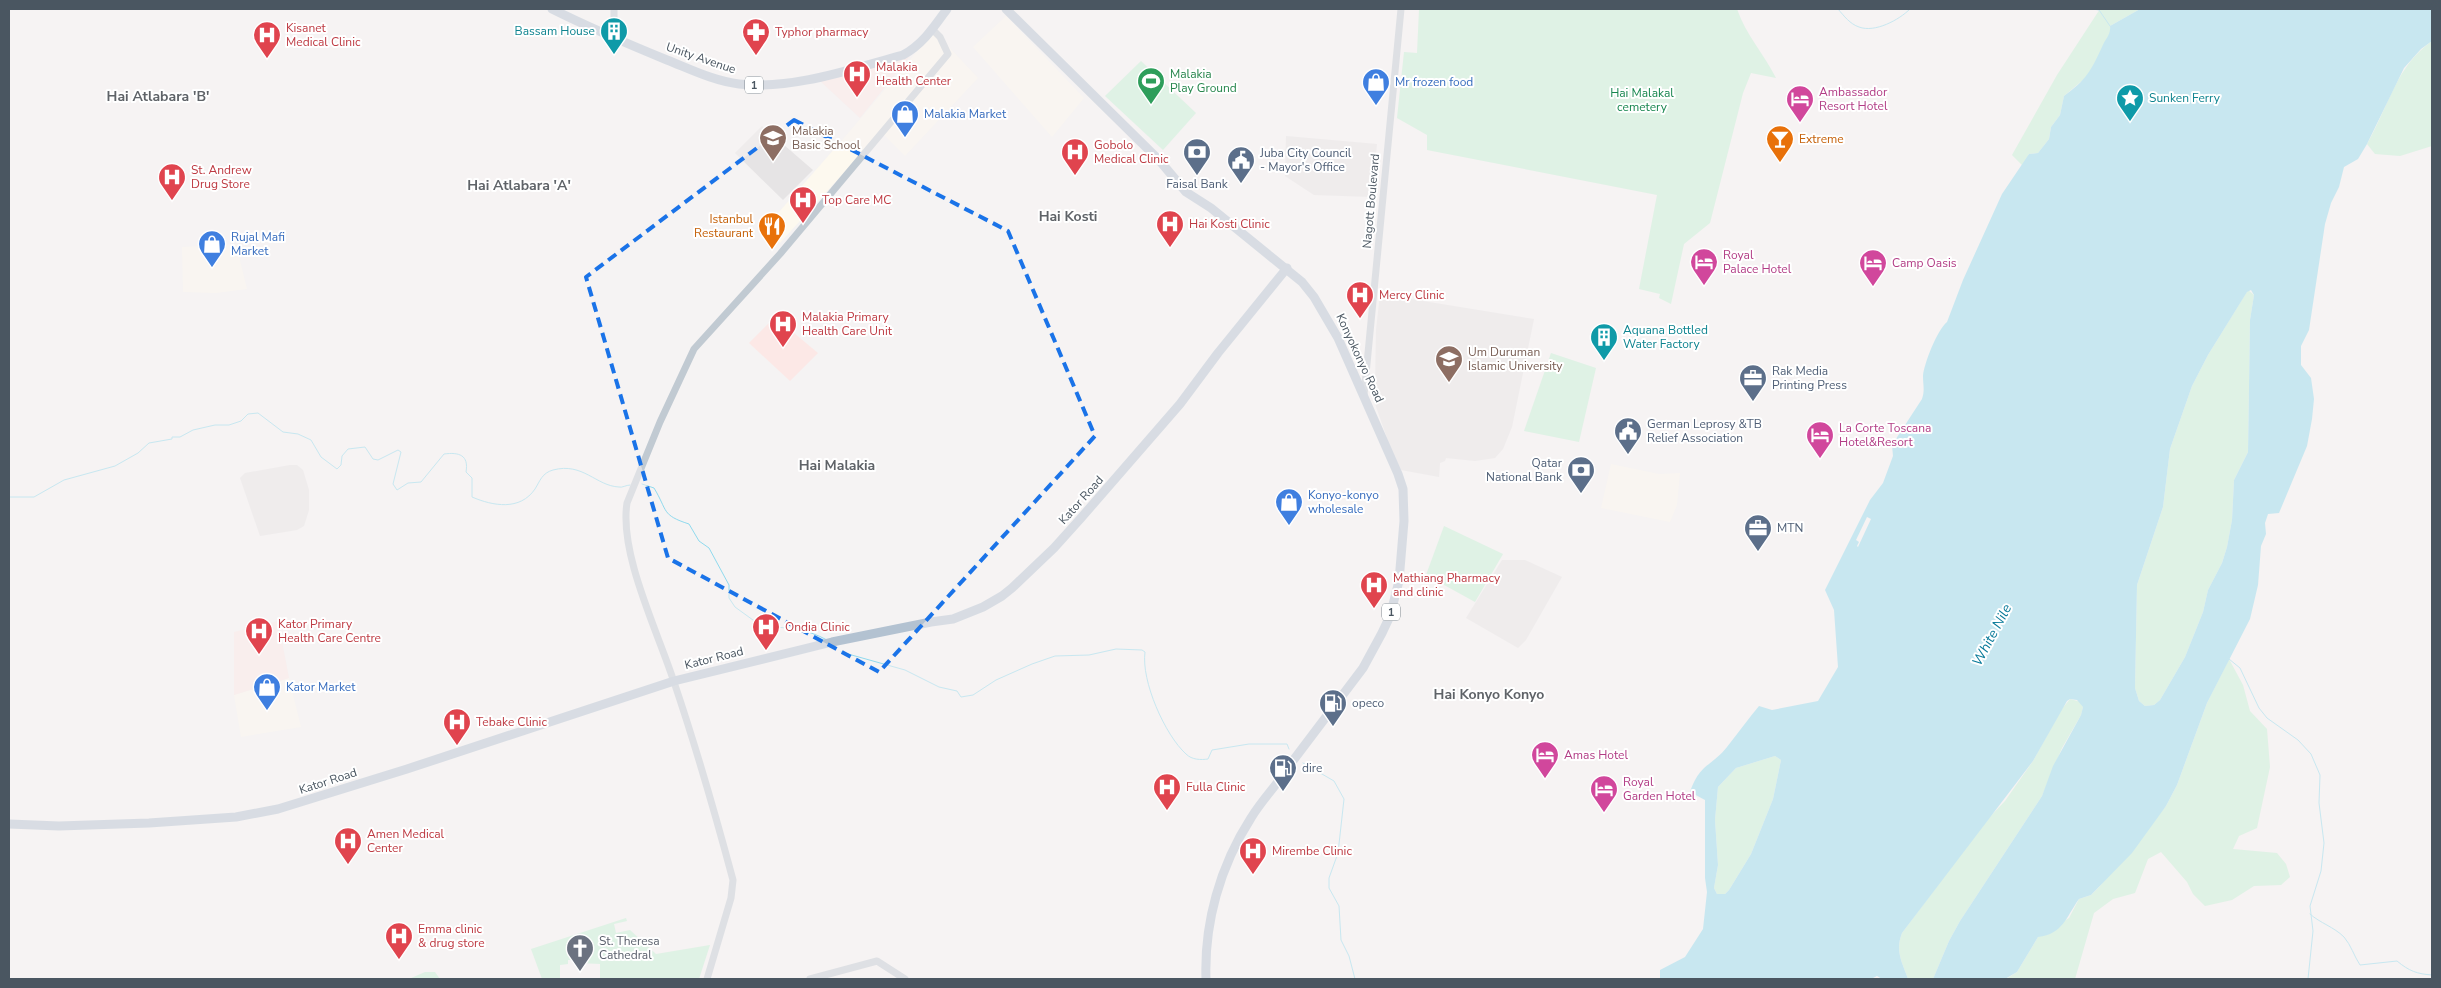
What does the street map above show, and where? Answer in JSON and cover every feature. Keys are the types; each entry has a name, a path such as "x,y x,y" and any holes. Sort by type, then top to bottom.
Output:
{"main road":[{"name":"Unity Avenue","path":"552,9 614,39 699,73 726,82 757,85 790,82 903,56 916,48 933,30 947,9"},
{"name":"Konyokonyo Road","path":"1006,9 1159,160 1186,192 1211,208 1287,268 1314,297 1330,322 1364,396 1403,489 1404,522 1399,581 1390,616 1363,668 1294,763 1252,816 1225,870 1210,918 1206,979"},
{"name":"Kator Road","path":"9,824 59,826 149,823 236,817 278,810 674,681 824,644 953,619 1002,596 1054,548 1113,483 1180,404 1218,353 1287,268"}],"street":[{"path":"614,9 614,39"},
{"name":"Nagott Boulevard","path":"1364,396 1400,9"},
{"path":"707,979 732,898 733,880 674,681 656,634 628,543 625,515 627,502 660,422 694,349 780,254 948,54 940,37 933,30"},
{"path":"810,979 877,961 905,979"}],"highlighted area":[{"path":"794,120 1008,231 1095,436 879,672 668,558 586,277"}],"shaded area":[{"name":"Malakia Market","path":"1006,16 1084,98 1052,137 973,47"},
{"name":"Malakia Market","path":"934,31 978,78 905,156 881,132 780,243 764,229"},
{"name":"Malakia Health Center","path":"910,56 860,118 818,79"},
{"name":"Malakia Basic School","path":"762,126 813,170 783,200 735,153"},
{"path":"1286,136 1377,144 1372,197 1314,195 1285,176"},
{"name":"Rujal Mafi Market","path":"236,244 247,289 216,293 183,292 182,247"},
{"name":"Um Duruman Islamic University","path":"1380,294 1534,319 1512,427 1503,449 1495,458 1475,461 1446,458 1445,461 1440,463 1439,477 1401,470 1390,447 1371,392 1375,390 1376,330"},
{"name":"Malakia Primary Health Care Unit","path":"775,317 818,353 790,381 749,343"},
{"path":"1611,464 1659,474 1680,473 1677,505 1670,522 1601,508"},
{"path":"297,465 303,470 309,490 309,510 304,526 297,530 260,536 240,478 245,473"},
{"path":"1502,560 1525,560 1562,577 1526,640 1518,648 1466,618"},
{"name":"Kator Primary Health Care Centre","path":"278,621 289,678 234,695 234,632"},
{"name":"Kator Market","path":"289,678 301,727 241,737 234,695"}],"green space":[{"name":"Hai Malakal cemetery","path":"1405,9 1737,9 1745,27 1776,78 1751,73 1743,93 1710,223 1684,244 1671,304 1659,298 1660,294 1639,289 1657,195 1427,150 1427,135 1397,118 1404,52 1417,53 1419,10"},
{"path":"2100,9 2140,9 2110,26 2110,35 2090,74 2064,96 2060,115 2051,127 2049,139 2038,153 2029,154 2023,166 2012,155 2057,75"},
{"path":"2432,41 2432,146 2400,156 2375,154 2367,144 2394,88 2410,63"},
{"name":"Malakia Play Ground","path":"1141,61 1196,113 1163,150 1105,96"},
{"path":"2248,290 2254,295 2250,320 2248,452 2234,480 2232,520 2227,547 2222,563 2208,590 2203,612 2185,657 2160,700 2154,705 2145,706 2139,701 2135,688 2137,585 2163,507 2170,449 2192,386 2208,355"},
{"path":"1551,353 1596,368 1579,442 1524,431"},
{"path":"1444,526 1503,554 1475,602 1426,575"},
{"path":"2229,659 2243,685 2250,711 2267,729 2270,767 2257,828 2239,836 2233,849 2277,853 2286,864 2290,877 2281,885 2254,886 2232,900 2205,906 2193,894 2187,882 2161,852 2148,859 2135,893 2113,899 2094,913 2075,979 2006,979 2017,972 2038,937 2069,918 2079,899 2091,895 2099,887 2166,806 2177,785 2207,703"},
{"path":"2070,699 2081,702 2083,707 2081,715 2062,748 2042,796 1960,921 1949,941 1933,979 1908,979 1899,951 1902,933 1985,822 2005,801 2033,761 2061,710"},
{"path":"1775,756 1781,760 1773,799 1751,854 1729,890 1725,894 1717,894 1714,888 1718,865 1715,820 1718,787 1736,768"},
{"path":"626,918 627,921 614,924 616,933 630,930 656,954 710,945 699,979 600,979 600,964 568,960 568,964 560,965 560,979 542,979 531,949"},
{"path":"425,972 435,972 440,979 409,979"}],"water":[{"name":"White Nile","path":"2140,9 2432,9 2432,41 2421,49 2404,68 2358,159 2344,167 2339,187 2331,203 2325,224 2309,330 2301,346 2301,365 2311,378 2314,399 2307,446 2279,513 2268,514 2265,523 2266,534 2261,546 2258,585 2250,619 2207,703 2177,785 2166,806 2132,853 2091,895 2079,899 2059,928 2038,937 2017,972 2005,979 1933,979 1949,941 1960,921 2042,796 2053,766 2081,715 2083,707 2077,700 2070,699 2067,701 2033,761 1902,933 1899,951 1908,979 1882,979 1877,976 1871,979 1660,979 1660,970 1685,957 1703,929 1707,892 1705,878 1705,800 1690,792 1694,783 1702,770 1727,747 1759,706 1772,710 1818,701 1838,667 1834,610 1825,590 1870,500 1883,483 1893,456 1892,445 1922,399 1924,390 1923,376 1928,356 1935,339 1947,322 1963,280 2002,194 2029,154 2038,153 2049,139 2051,127 2060,115 2064,96 2083,80 2091,69 2109,34 2110,26","holes":["2251,290 2254,295 2250,320 2248,452 2234,480 2232,520 2227,547 2222,563 2208,590 2203,612 2185,657 2160,700 2154,705 2145,706 2139,701 2135,688 2137,585 2163,507 2170,449 2192,386 2208,355 2247,292","1775,756 1781,760 1773,799 1751,854 1729,890 1725,894 1717,894 1714,888 1718,865 1715,820 1718,787 1736,768"]}],"pier":[{"path":"1867,517 1871,519 1858,547 1859,542 1856,540"}],"waterway":[{"path":"1838,9 1847,20 1859,27 1865,28 1879,27 1900,17 1910,9"},
{"path":"2093,9 2099,10 2110,26"},
{"path":"9,497 34,497 64,480 115,466 138,453 149,443 172,439 172,437 180,437 193,430 215,425 229,425 241,421 248,414 258,413 283,432 298,434 311,440 321,457 337,469 341,465 342,456 348,449 365,447 373,459 378,460 398,450 401,452 393,484 397,490 408,483 421,482 444,454 458,454 464,458 467,466 466,472 472,478 472,497 489,503 506,505 522,501 529,496 546,473 564,468 581,472 611,486 630,485"},
{"path":"642,484 654,488 669,515 689,524 699,541 709,548 729,585 729,598 735,607 764,628 796,629 812,633 827,640"},
{"path":"841,652 905,670 939,687 957,691 961,697 973,695 996,680 1055,656 1089,655 1116,649 1142,650 1145,652 1147,678 1156,707 1170,734 1188,756 1197,759 1208,759 1212,750 1249,744 1287,744 1289,749"},
{"path":"2229,659 2240,668 2259,708 2267,718 2298,740 2311,754 2320,775 2319,803 2324,843 2321,871 2310,906 2313,931 2308,979"},
{"path":"1303,763 1334,781 1344,799 1338,853 1329,878 1329,888 1339,906 1341,940 1349,956 1355,979"},
{"path":"2310,914 2344,937 2360,965 2397,961 2413,971 2432,975"}],"place":[{"name":"Bassam House","path":"614,55"},
{"name":"Typhor pharmacy","path":"756,56"},
{"name":"Kisanet Medical Clinic","path":"267,59"},
{"name":"Malakia Health Center","path":"857,98"},
{"name":"Malakia Play Ground","path":"1151,105"},
{"name":"Mr frozen food","path":"1376,106"},
{"name":"Sunken Ferry","path":"2130,122"},
{"name":"Ambassador Resort Hotel","path":"1800,123"},
{"name":"Malakia Market","path":"905,138"},
{"name":"Malakia Basic School","path":"773,162"},
{"name":"Extreme","path":"1780,163"},
{"name":"Gobolo Medical Clinic","path":"1075,176"},
{"name":"Faisal Bank","path":"1197,176"},
{"name":"Juba City Council - Mayor's Office","path":"1241,184"},
{"name":"St. Andrew Drug Store","path":"172,201"},
{"name":"Top Care MC","path":"803,224"},
{"name":"Hai Kosti Clinic","path":"1170,248"},
{"name":"Istanbul Restaurant","path":"772,250"},
{"name":"Rujal Mafi Market","path":"212,268"},
{"name":"Royal Palace Hotel","path":"1704,286"},
{"name":"Camp Oasis","path":"1873,287"},
{"name":"Mercy Clinic","path":"1360,319"},
{"name":"Malakia Primary Health Care Unit","path":"783,348"},
{"name":"Aquana Bottled Water Factory","path":"1604,361"},
{"name":"Um Duruman Islamic University","path":"1449,383"},
{"name":"Rak Media Printing Press","path":"1753,402"},
{"name":"German Leprosy &TB Relief Association","path":"1628,455"},
{"name":"La Corte Toscana Hotel&Resort","path":"1820,459"},
{"name":"Qatar National Bank","path":"1581,494"},
{"name":"Konyo-konyo wholesale","path":"1289,526"},
{"name":"MTN","path":"1758,552"},
{"name":"Mathiang Pharmacy and clinic","path":"1374,609"},
{"name":"Ondia Clinic","path":"766,651"},
{"name":"Kator Primary Health Care Centre","path":"259,655"},
{"name":"Kator Market","path":"267,711"},
{"name":"opeco","path":"1333,727"},
{"name":"Tebake Clinic","path":"457,746"},
{"name":"Amas Hotel","path":"1545,779"},
{"name":"dire","path":"1283,792"},
{"name":"Fulla Clinic","path":"1167,811"},
{"name":"Royal Garden Hotel","path":"1604,813"},
{"name":"Amen Medical Center","path":"348,865"},
{"name":"Mirembe Clinic","path":"1253,875"},
{"name":"Emma clinic & drug store","path":"399,960"},
{"name":"St. Theresa Cathedral","path":"580,972"}],"district":[{"name":"Hai Atlabara 'B'","path":"158,96"},
{"name":"Hai Atlabara 'A'","path":"519,185"},
{"name":"Hai Kosti","path":"1068,216"},
{"name":"Hai Malakia","path":"837,465"},
{"name":"Hai Konyo Konyo","path":"1489,694"}]}
